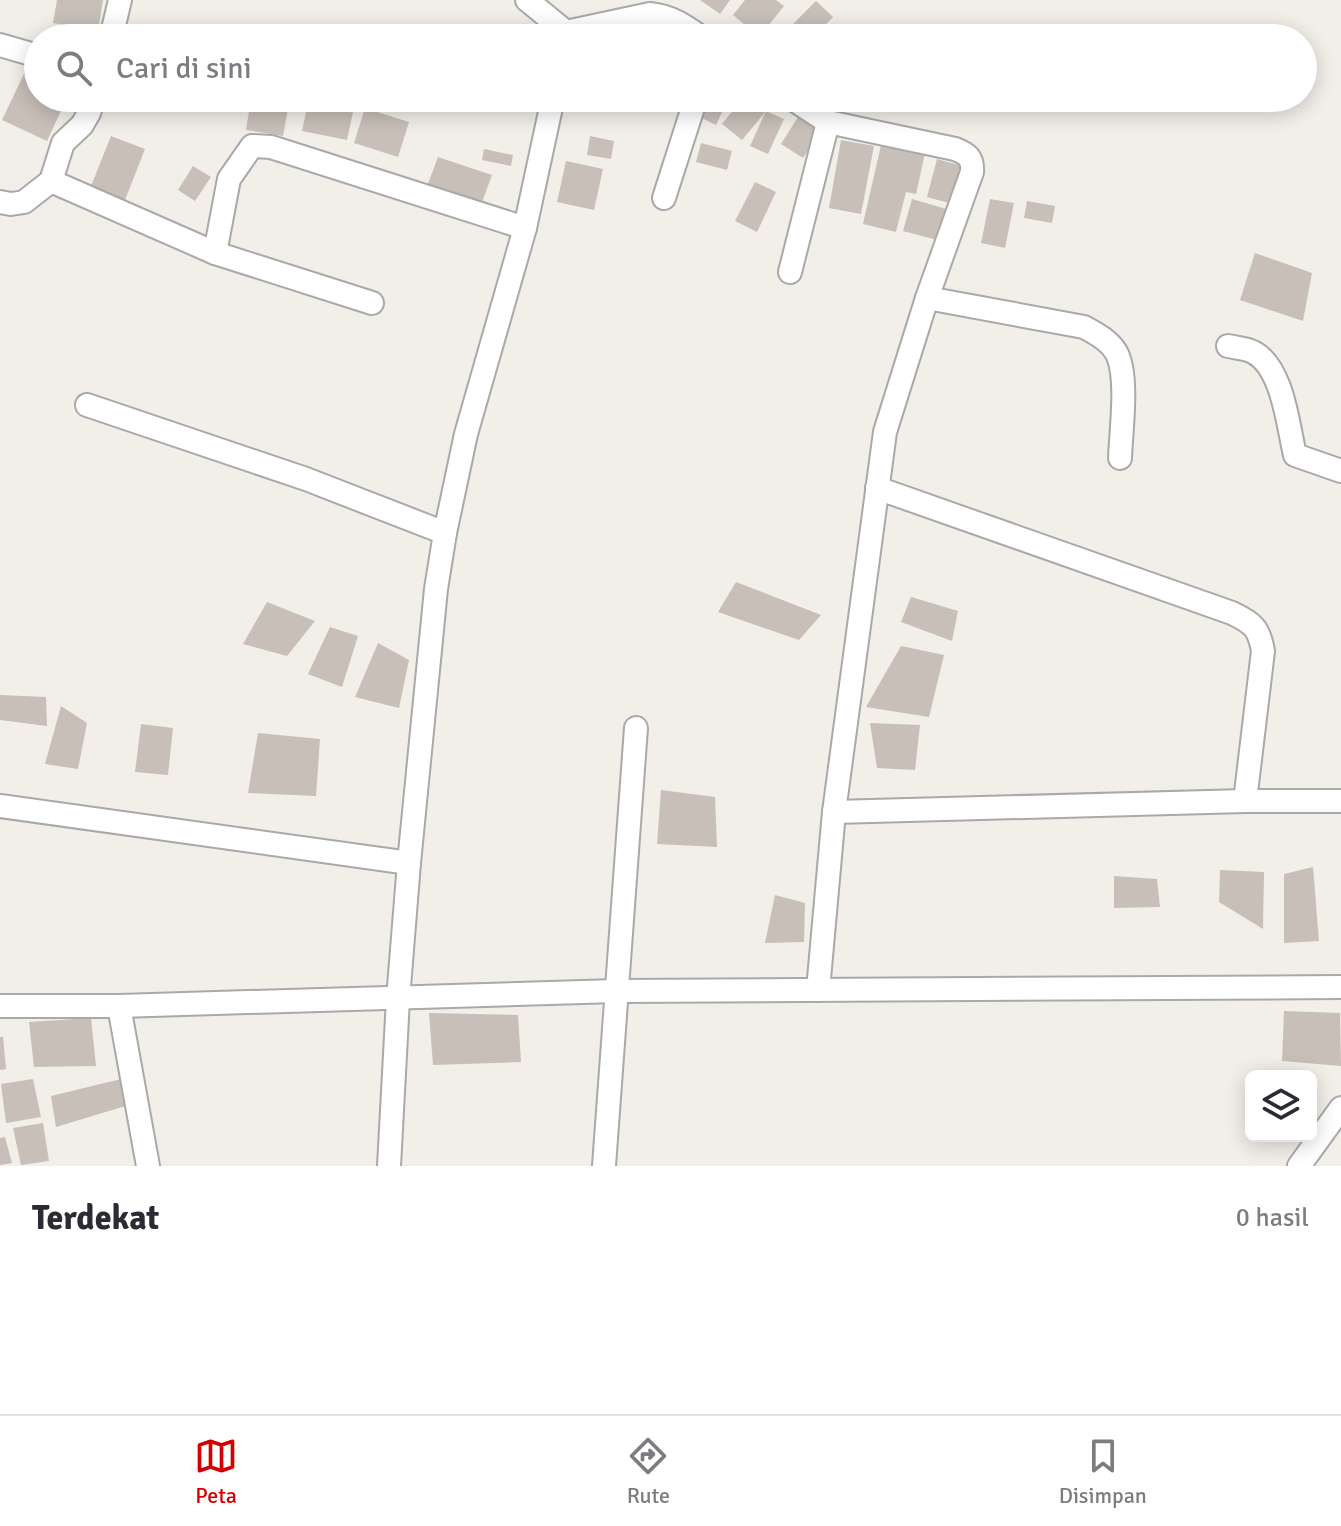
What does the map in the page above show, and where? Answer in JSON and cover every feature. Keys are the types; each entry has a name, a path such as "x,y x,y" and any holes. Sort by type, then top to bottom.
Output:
{"street":[{"path":"114,24 120,0"},
{"path":"527,0 554,24"},
{"path":"610,24 667,8 681,24"},
{"path":"0,45 24,52"},
{"path":"0,202 24,202 51,181 63,143 82,125 89,112"},
{"path":"389,1166 409,863 436,589 466,434 525,228 550,112"},
{"path":"664,198 692,112"},
{"path":"813,112 828,122 965,152 972,164 972,172 927,298 885,432 834,812 818,990"},
{"path":"790,272 828,122"},
{"path":"215,253 229,179 252,146 271,147 525,228"},
{"path":"51,181 215,253 372,303"},
{"path":"927,298 1084,327 1102,336 1117,353 1122,379 1120,458"},
{"path":"1228,346 1253,351 1267,362 1278,384 1295,455 1341,471"},
{"path":"87,405 306,479 445,533"},
{"path":"877,488 1248,621 1260,636 1263,651 1245,801"},
{"path":"604,1166 636,728"},
{"path":"834,812 1341,801"},
{"path":"0,806 409,863"},
{"path":"0,1006 119,1006 616,991 1341,987"},
{"path":"119,1006 148,1166"},
{"path":"1299,1166 1341,1108"}],"building":[{"path":"57,0 103,0 99,24 53,23"},
{"path":"700,0 730,0 720,14"},
{"path":"745,0 776,0 784,6 769,24 744,24 733,15"},
{"path":"816,1 833,17 826,24 793,24"},
{"path":"24,74 24,112 60,112 47,141 2,120"},
{"path":"249,112 287,112 283,136 246,130"},
{"path":"306,112 353,112 347,140 302,131"},
{"path":"364,112 378,112 409,122 398,157 354,143"},
{"path":"697,112 722,112 716,125 696,115"},
{"path":"732,112 765,112 742,140 722,124"},
{"path":"766,112 784,119 768,154 750,146"},
{"path":"801,112 824,126 803,158 781,144"},
{"path":"111,136 145,149 123,205 89,191"},
{"path":"590,136 614,141 611,159 587,155"},
{"path":"841,140 874,146 861,214 829,208"},
{"path":"701,143 732,151 727,170 696,162"},
{"path":"881,145 925,153 916,194 906,192 896,232 863,224"},
{"path":"484,149 513,155 511,166 482,160"},
{"path":"438,157 492,175 480,208 426,189"},
{"path":"937,159 966,167 956,205 927,197"},
{"path":"566,161 603,169 594,210 557,202"},
{"path":"193,166 211,177 195,201 178,190"},
{"path":"755,182 776,192 757,232 735,221"},
{"path":"912,199 950,210 941,241 903,231"},
{"path":"990,199 1014,203 1005,248 981,243"},
{"path":"1027,201 1055,206 1052,223 1024,218"},
{"path":"1255,253 1312,273 1303,321 1240,300"},
{"path":"736,582 821,615 799,640 718,612"},
{"path":"911,597 958,611 952,641 901,622"},
{"path":"267,602 315,621 287,656 243,644"},
{"path":"330,627 358,636 342,687 308,674"},
{"path":"378,643 409,660 399,708 355,697"},
{"path":"901,646 944,655 929,717 866,707"},
{"path":"0,695 46,697 47,726 0,720"},
{"path":"61,706 87,723 78,769 45,764"},
{"path":"870,723 920,725 915,770 877,768"},
{"path":"141,724 173,728 168,775 135,772"},
{"path":"258,733 320,739 316,796 248,793"},
{"path":"661,790 715,797 717,847 657,844"},
{"path":"1313,867 1319,941 1284,943 1284,874"},
{"path":"1220,870 1264,872 1263,929 1219,902"},
{"path":"1114,876 1157,879 1160,907 1114,908"},
{"path":"775,895 805,903 804,942 765,943"},
{"path":"1284,1011 1340,1013 1341,1066 1282,1061"},
{"path":"429,1013 518,1015 521,1062 433,1065"},
{"path":"91,1018 96,1066 34,1067 29,1022"},
{"path":"0,1037 3,1037 6,1069 0,1070"},
{"path":"33,1079 41,1117 6,1123 1,1084"},
{"path":"121,1079 129,1105 56,1127 51,1096"},
{"path":"43,1123 49,1161 21,1165 13,1128"},
{"path":"5,1137 12,1163 0,1165 0,1138"}]}
